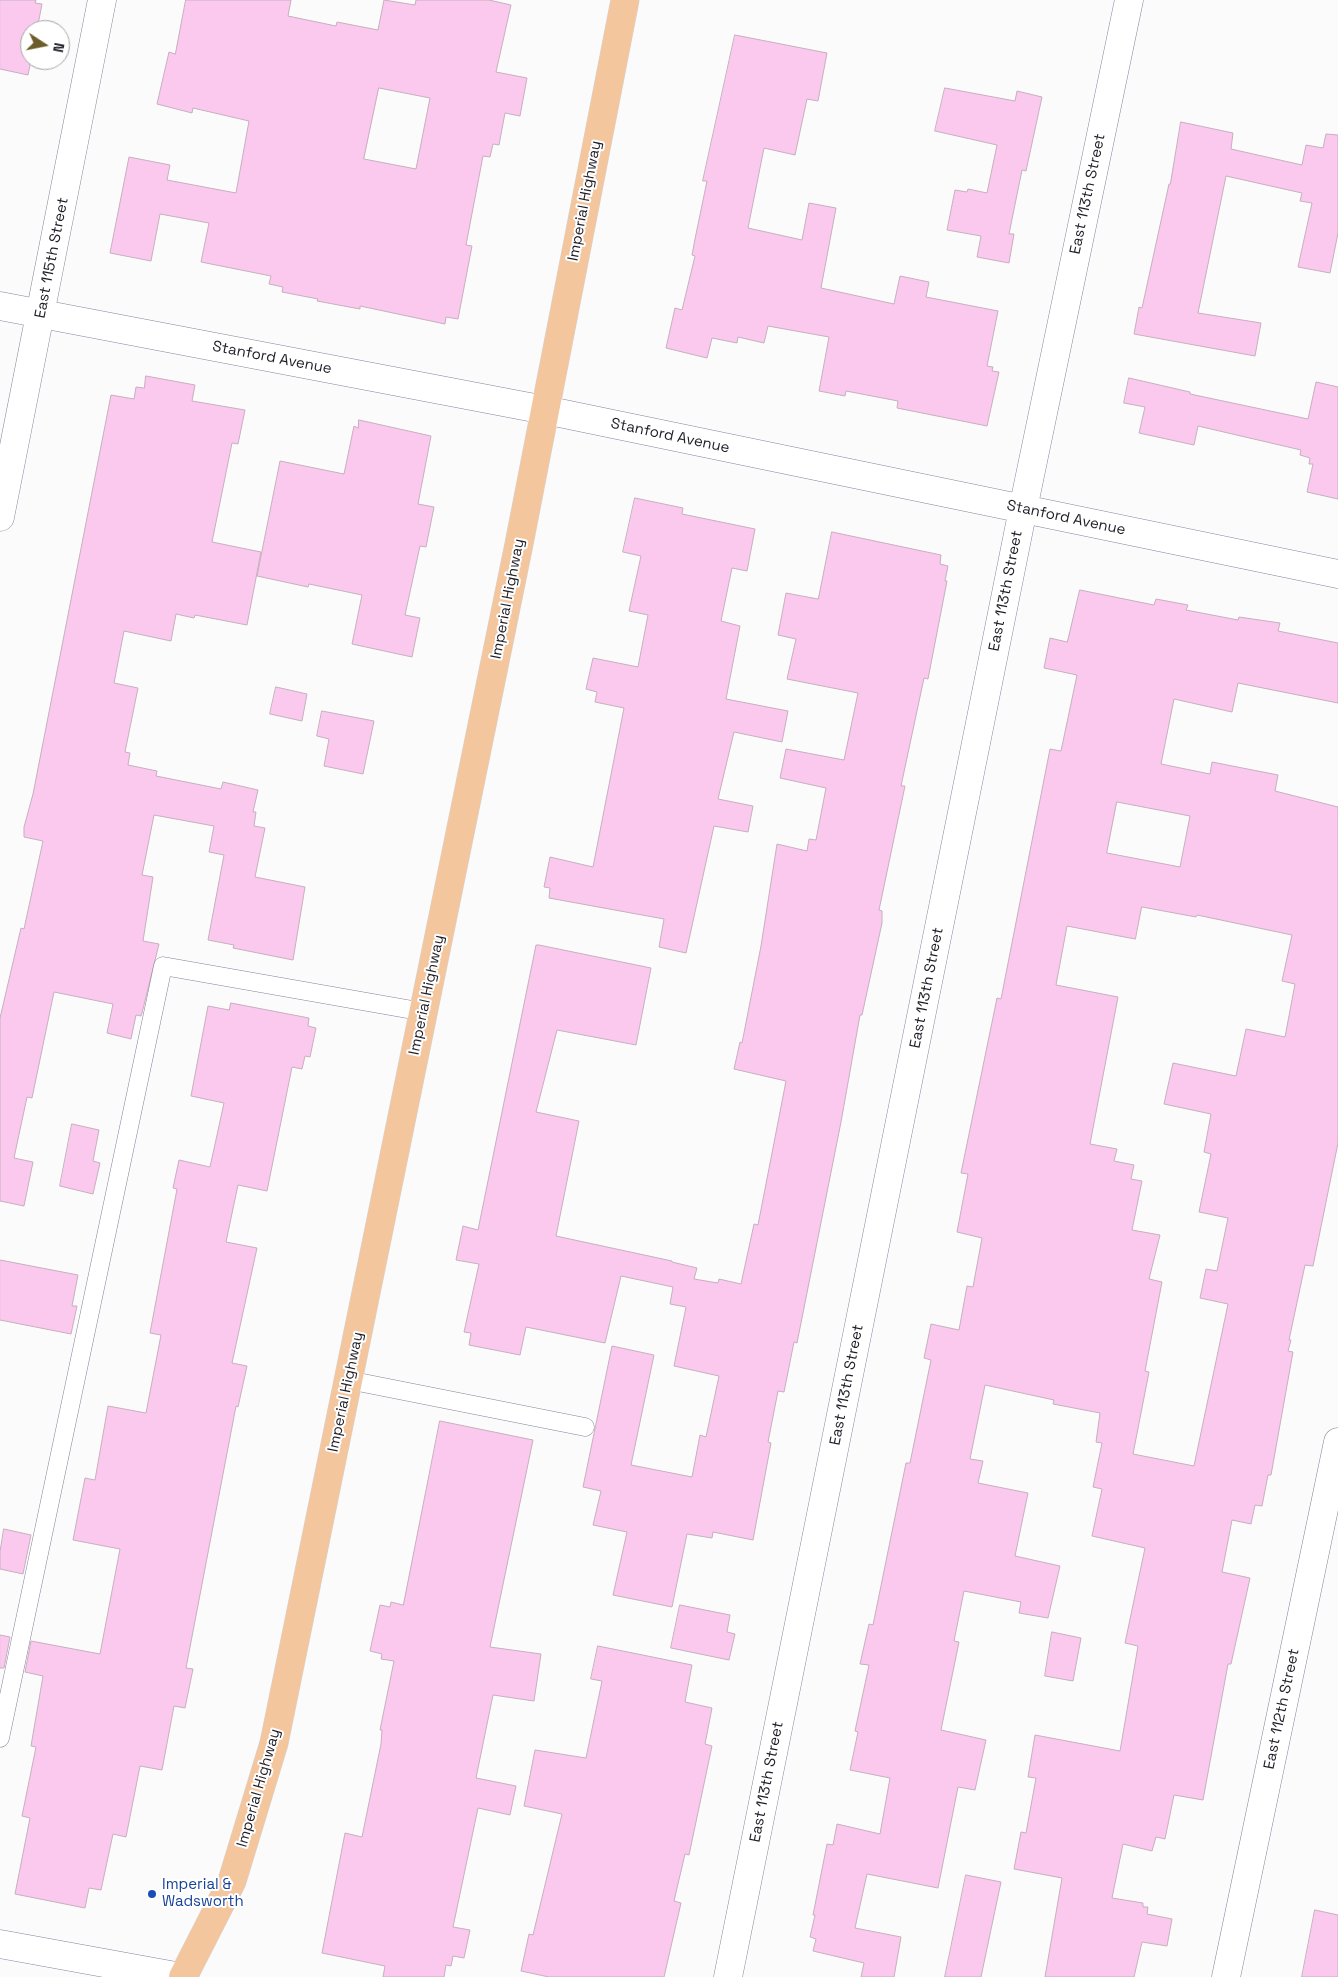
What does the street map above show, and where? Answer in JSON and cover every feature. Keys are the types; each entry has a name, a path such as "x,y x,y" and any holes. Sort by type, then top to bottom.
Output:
{"main road":[{"name":"Imperial Highway","path":"182,1977 232,1881 274,1743 424,1012 625,0"}],"street":[{"name":"East 115th Street","path":"0,517 102,0"},
{"name":"East 113th Street","path":"728,1977 1023,509 1129,0"},
{"name":"Stanford Avenue","path":"0,306 545,410 1338,574"},
{"name":"East 112th Street","path":"1226,1977 1338,1442"},
{"path":"0,1944 182,1977"}],"lane":[{"path":"0,1738 163,966 424,1012"},
{"path":"348,1380 585,1427"}],"building":[{"path":"0,0 36,0 35,3 42,4 39,20 20,20 20,70 29,70 28,75 0,69"},
{"path":"186,0 291,0 288,16 336,26 337,22 378,30 384,0 415,5 416,0 489,0 511,5 496,72 527,78 520,116 505,113 499,145 493,144 490,157 483,156 466,245 472,246 458,319 446,317 445,324 360,306 360,309 317,301 318,299 282,292 283,287 269,284 271,276 201,262 209,223 160,214 151,261 110,253 129,157 170,165 167,180 236,193 249,121 193,108 192,113 157,104 169,52 175,54","holes":["379,88 430,98 416,169 364,159"]},
{"path":"735,35 827,53 818,101 807,99 795,155 764,148 748,228 802,240 809,203 836,208 821,288 894,304 900,276 929,282 926,297 998,311 987,366 993,367 992,371 999,372 987,426 897,408 898,401 846,391 845,396 819,391 829,337 768,326 764,343 738,337 737,343 712,338 707,358 666,348 675,308 682,310 695,256 692,255 707,181 703,181"},
{"path":"945,88 1015,101 1017,91 1042,97 1026,171 1022,170 1009,234 1014,234 1009,263 977,257 981,236 947,230 955,190 967,192 968,189 987,193 997,145 935,131"},
{"path":"1181,122 1233,133 1231,149 1302,165 1306,145 1323,148 1326,134 1338,135 1338,233 1330,273 1298,267 1312,203 1300,201 1302,193 1226,176 1198,313 1261,323 1255,356 1134,334 1139,307 1142,308 1170,184"},
{"path":"146,376 195,385 192,401 245,410 238,444 232,443 212,542 261,552 247,625 195,615 194,618 176,614 171,641 124,631 114,683 138,688 125,752 130,753 128,765 157,771 156,776 221,789 223,782 258,790 253,812 256,812 254,826 265,828 255,877 305,887 293,960 233,948 234,945 208,940 224,855 209,852 214,826 154,815 142,875 153,877 143,941 159,944 142,1013 141,1016 136,1015 131,1039 107,1033 113,1004 54,992 32,1098 27,1097 14,1158 33,1162 24,1206 0,1201 0,1018 21,928 24,929 43,841 24,837 24,827 33,794 111,395 134,399 136,387 144,388"},
{"path":"1129,378 1190,392 1190,394 1308,419 1316,382 1338,387 1338,499 1307,492 1313,464 1309,464 1310,458 1300,455 1301,450 1198,426 1194,445 1139,433 1145,407 1124,403"},
{"path":"359,420 431,436 418,504 434,507 426,547 420,546 405,615 420,618 412,657 352,644 362,595 309,584 308,587 257,576 280,461 344,474 354,426 358,428"},
{"path":"635,498 683,508 682,514 755,529 747,571 732,568 721,621 740,626 726,699 788,711 782,742 734,732 718,799 753,806 748,832 714,826 686,953 659,947 664,919 549,898 550,888 544,887 550,857 593,867 624,708 595,702 597,692 586,689 593,658 638,667 648,615 629,611 641,556 623,552"},
{"path":"832,532 941,555 940,564 948,566 945,581 947,581 928,679 924,678 901,786 905,786 879,910 882,911 882,923 862,1015 860,1015 841,1122 797,1343 794,1342 784,1392 778,1391 768,1442 771,1443 753,1540 713,1532 712,1538 687,1534 672,1607 613,1595 627,1532 593,1525 601,1491 583,1487 612,1346 654,1355 631,1465 692,1477 700,1435 706,1437 719,1376 674,1366 686,1307 670,1304 673,1287 621,1276 605,1343 526,1327 520,1355 469,1345 471,1333 464,1332 479,1264 456,1260 463,1226 478,1230 536,945 539,945 651,968 636,1045 557,1030 536,1112 579,1121 556,1236 697,1268 694,1279 718,1283 719,1279 741,1284 754,1224 758,1225 786,1081 734,1069 740,1042 742,1043 761,946 777,844 807,851 809,839 816,840 826,788 780,778 786,749 844,760 858,693 787,679 796,639 778,635 786,593 818,599"},
{"path":"1080,590 1154,605 1156,599 1188,605 1186,610 1238,620 1239,617 1280,623 1278,631 1338,643 1338,703 1238,683 1232,712 1174,699 1161,764 1210,774 1212,762 1278,775 1275,791 1338,807 1338,1143 1313,1266 1305,1265 1289,1340 1291,1340 1288,1351 1293,1352 1271,1475 1268,1475 1262,1506 1255,1505 1251,1524 1232,1520 1222,1572 1250,1578 1231,1664 1228,1664 1203,1800 1174,1795 1165,1839 1156,1837 1152,1851 1123,1844 1112,1898 1143,1903 1143,1907 1148,1907 1147,1914 1172,1919 1167,1946 1142,1942 1134,1977 1045,1977 1062,1878 1014,1869 1021,1832 1026,1833 1036,1778 1028,1777 1035,1735 1120,1751 1138,1646 1125,1643 1145,1548 1092,1536 1102,1489 1093,1487 1102,1443 1096,1442 1100,1413 1053,1404 1054,1400 985,1385 970,1459 983,1461 978,1483 1028,1493 1015,1556 1060,1566 1048,1618 1019,1613 1021,1602 964,1591 954,1641 959,1642 941,1730 986,1740 975,1790 958,1787 938,1888 867,1874 855,1928 901,1937 894,1977 861,1977 864,1963 813,1951 816,1939 810,1937 815,1915 813,1915 827,1844 833,1845 837,1824 880,1834 890,1778 850,1770 858,1732 855,1731 869,1665 860,1664 869,1624 873,1625 906,1463 910,1463 931,1360 924,1358 931,1324 959,1330 967,1286 973,1287 982,1238 957,1232 968,1174 961,1173 997,998 1001,999 1050,749 1061,751 1077,675 1044,668 1050,638 1067,642","holes":["1117,802 1190,816 1180,867 1107,853","1142,907 1196,917 1197,915 1292,935 1282,981 1295,984 1285,1037 1246,1029 1236,1076 1173,1063 1164,1104 1211,1114 1204,1152 1211,1154 1199,1212 1228,1218 1217,1271 1206,1269 1200,1298 1228,1304 1194,1466 1133,1454 1149,1372 1145,1371 1162,1282 1149,1279 1160,1235 1132,1230 1142,1181 1131,1179 1134,1165 1114,1161 1117,1149 1090,1144 1118,997 1056,985 1067,926 1135,939"]},
{"path":"276,687 307,694 302,721 270,714"},
{"path":"322,711 374,721 363,774 324,766 329,739 317,736"},
{"path":"231,1003 309,1018 308,1026 316,1028 310,1057 305,1056 302,1069 292,1067 267,1191 238,1185 226,1242 257,1248 232,1363 247,1366 238,1407 236,1406 186,1668 193,1669 185,1708 174,1706 162,1770 140,1766 126,1837 113,1834 101,1890 89,1888 85,1908 15,1894 30,1818 22,1816 36,1747 31,1746 43,1676 25,1672 31,1641 100,1654 120,1549 73,1540 85,1478 95,1480 108,1406 146,1413 161,1335 150,1333 177,1189 173,1188 179,1160 210,1167 224,1103 191,1096 208,1006 229,1010"},
{"path":"72,1124 99,1130 93,1161 100,1163 93,1194 60,1186"},
{"path":"0,1260 78,1275 72,1306 77,1306 71,1334 0,1320"},
{"path":"440,1421 533,1440 490,1647 541,1654 534,1701 493,1695 476,1778 516,1786 510,1815 478,1808 453,1927 470,1930 464,1958 453,1956 451,1966 446,1965 444,1977 383,1977 385,1966 322,1953 345,1833 362,1837 381,1744 382,1730 380,1730 394,1661 381,1659 382,1654 370,1651 380,1605 390,1607 391,1602 403,1605"},
{"path":"4,1529 31,1535 23,1574 0,1569 0,1552"},
{"path":"680,1605 730,1615 727,1632 735,1634 729,1660 671,1648"},
{"path":"1052,1632 1081,1638 1073,1681 1045,1676"},
{"path":"0,1635 10,1637 4,1668 0,1668"},
{"path":"598,1646 692,1665 685,1702 712,1708 705,1744 712,1746 689,1855 685,1854 674,1901 681,1903 664,1977 549,1977 521,1971 529,1934 533,1935 562,1814 524,1806 535,1750 586,1758 602,1681 591,1679"},
{"path":"966,1875 1001,1882 981,1977 945,1977"},
{"path":"1315,1910 1338,1915 1338,1977 1302,1977"}],"place":[{"name":"Imperial & Wadsworth","path":"152,1894"}]}
